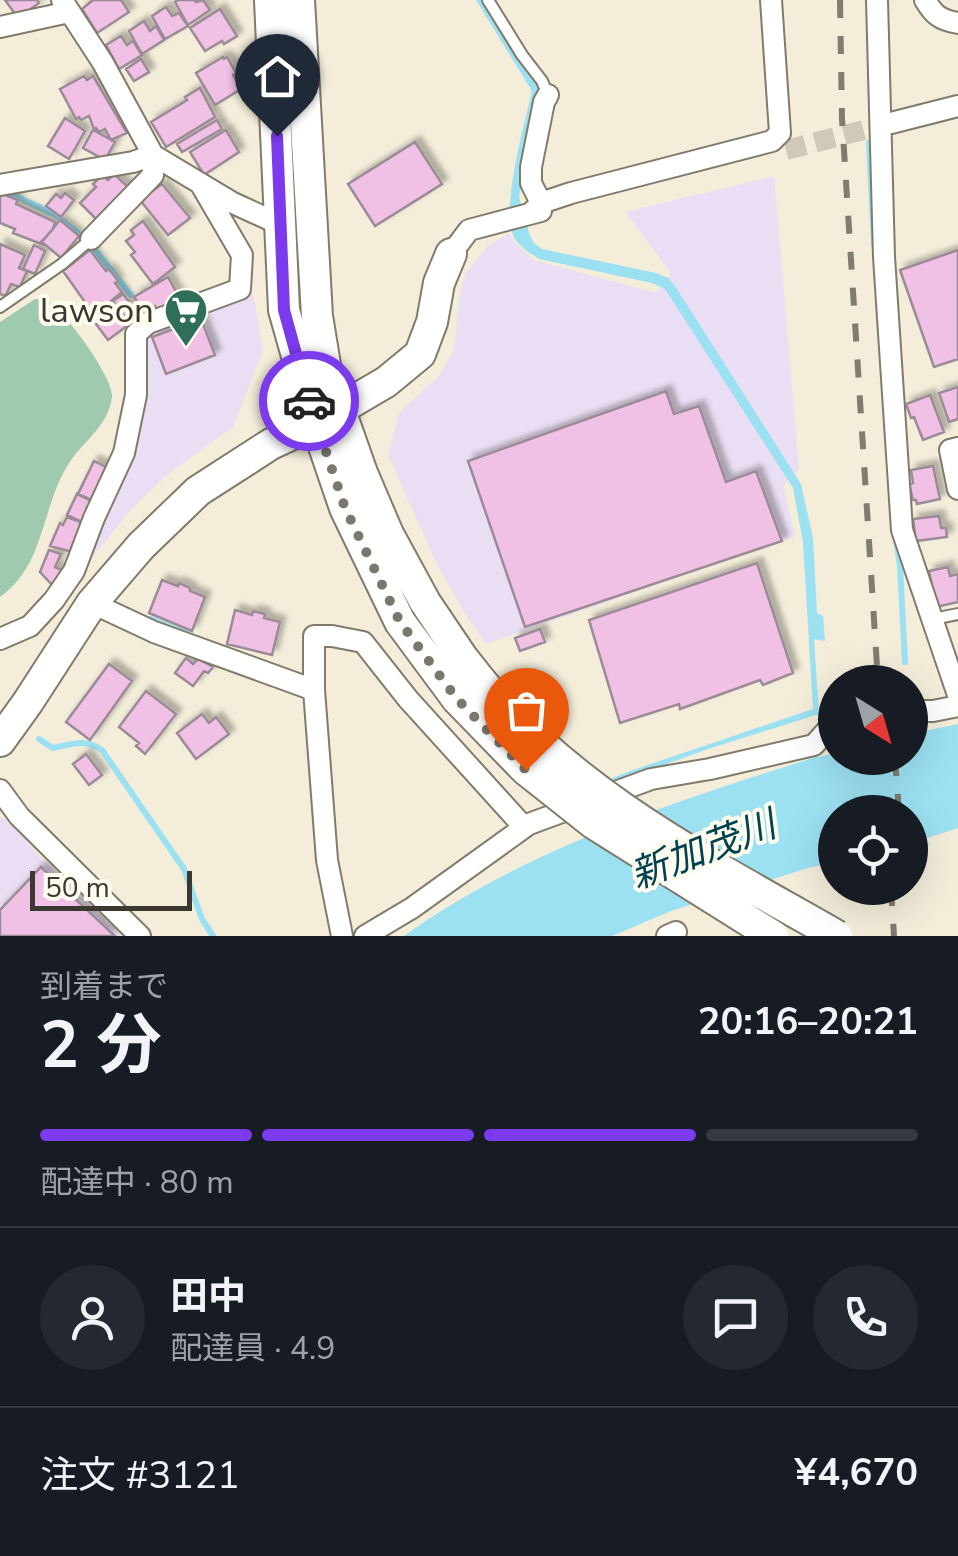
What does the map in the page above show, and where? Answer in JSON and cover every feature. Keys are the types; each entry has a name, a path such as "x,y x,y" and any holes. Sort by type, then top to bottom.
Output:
{"main road":[{"path":"270,0 284,310 328,417"},
{"path":"300,0 317,316 328,417 345,508 400,622 469,690 526,770 594,823 773,936"},
{"path":"0,740 92,604 141,546 198,491 272,444 328,417 386,382 420,354 451,254"},
{"path":"469,690 510,714 610,801 837,936"}],"street":[{"path":"451,254 469,230 533,210 571,193 772,142 780,133 771,0"},
{"path":"876,0 884,257 902,530 956,689"},
{"path":"925,0 944,21 958,23"},
{"path":"0,27 65,6 104,63 153,155 153,175 90,239"},
{"path":"533,210 530,167 548,95"},
{"path":"891,123 958,106"},
{"path":"533,210 786,150"},
{"path":"153,155 233,203 280,224"},
{"path":"0,185 153,155"},
{"path":"0,639 30,626 74,571 124,452 136,396 136,334 148,323 240,289 242,255 200,184"},
{"path":"958,448 950,450 958,489"},
{"path":"92,604 154,632 314,690"},
{"path":"342,936 327,860 314,690 314,636 364,642 408,699 524,827"},
{"path":"928,711 958,706"},
{"path":"364,936 412,908 524,827 651,778 730,765 814,744 818,739"},
{"path":"0,790 66,864 140,936"}],"lane":[{"path":"488,0 548,95"},
{"path":"0,307 62,264 90,239"},
{"path":"932,620 958,614"}],"shaded area":[{"path":"774,176 799,469 783,486 795,536 486,644 437,564 388,455 399,413 440,375 454,350 465,274 488,246 509,233 534,260 656,293 671,273 626,212"},
{"path":"253,293 263,351 233,427 168,474 129,512 90,560 102,525 133,462 148,396 148,332"},
{"path":"0,817 15,824 32,848 122,936 0,936"}],"green space":[{"path":"35,299 57,308 77,332 97,361 112,397 105,418 66,468 34,554 0,597 0,322"}],"water":[{"path":"476,0 482,0 518,61 538,83 541,95 519,197 530,236 542,249 656,273 675,286 801,484 813,538 817,613 823,616 825,641 814,639 818,714 530,813 627,772 813,709 803,542 793,488 665,289 539,259 515,239 511,226 512,189 532,91"},
{"name":"新加茂川","path":"958,724 958,828 928,838 928,795 818,795 818,866 671,911 612,936 404,936 450,905 549,853 654,811 813,758 815,751 818,775 928,775 928,730"}],"building":[{"path":"5,0 37,0 39,3 18,18"},
{"path":"93,0 121,0 129,12 97,33 82,9"},
{"path":"203,0 210,10 188,25 175,2"},
{"path":"166,7 172,16 179,13 188,26 165,39 152,16"},
{"path":"220,9 237,36 205,51 190,28"},
{"path":"144,21 150,31 156,26 164,40 142,54 129,31"},
{"path":"121,36 127,45 133,41 142,55 119,69 106,45"},
{"path":"227,57 236,73 233,75 241,89 215,105 196,73"},
{"path":"141,59 149,72 134,81 126,69"},
{"path":"84,76 87,80 93,76 127,133 111,140 105,129 94,129 89,116 76,119 60,89"},
{"path":"200,88 215,117 166,147 151,122"},
{"path":"65,118 85,131 69,159 48,146"},
{"path":"217,120 222,129 182,152 177,144"},
{"path":"93,130 115,142 105,160 83,148"},
{"path":"226,130 239,152 204,175 190,152"},
{"path":"415,142 442,184 375,226 348,184"},
{"path":"114,174 129,188 97,220 80,203 102,175 108,180"},
{"path":"162,184 190,218 168,235 140,200"},
{"path":"0,193 55,222 41,242 44,245 13,233 15,229 0,223"},
{"path":"65,193 74,200 61,217 46,206 56,194 61,198"},
{"path":"60,220 79,236 61,258 42,242"},
{"path":"143,221 175,267 153,284 131,255 135,252 126,241 134,235 131,230"},
{"path":"0,244 25,255 19,268 27,271 20,287 11,284 6,295 0,294"},
{"path":"34,245 45,251 35,274 23,269"},
{"path":"90,250 106,271 109,269 122,292 94,315 63,271"},
{"path":"958,250 958,359 934,367 900,270"},
{"path":"168,277 179,297 144,313 134,297"},
{"path":"123,294 139,315 129,322 113,301"},
{"path":"117,310 128,325 108,340 96,324"},
{"path":"201,319 215,355 166,374 152,337"},
{"path":"958,387 958,419 949,422 939,393"},
{"path":"666,391 674,414 699,406 726,482 756,471 782,541 525,627 468,461"},
{"path":"930,395 944,432 923,440 906,404"},
{"path":"94,461 112,470 96,502 78,494"},
{"path":"933,466 940,499 917,504 909,484 913,483 911,470"},
{"path":"77,494 96,503 86,524 67,515"},
{"path":"939,516 947,537 916,541 913,519"},
{"path":"67,517 86,524 72,552 50,546 60,523 63,525"},
{"path":"49,550 61,554 55,567 62,570 55,588 40,572"},
{"path":"757,563 793,673 763,685 760,680 680,709 679,704 620,723 589,620"},
{"path":"948,567 950,576 958,574 958,602 936,607 929,571"},
{"path":"162,580 178,586 179,583 205,597 192,631 149,613"},
{"path":"235,610 265,614 264,618 280,622 272,655 227,644"},
{"path":"540,629 545,642 520,651 515,638"},
{"path":"186,658 193,664 198,659 213,667 208,673 204,671 193,686 175,673"},
{"path":"109,664 132,681 90,740 66,722"},
{"path":"146,691 176,714 145,754 136,746 139,743 119,727"},
{"path":"202,714 209,723 216,717 229,734 196,759 177,733"},
{"path":"86,754 102,775 89,785 73,764"},
{"path":"41,867 115,936 0,936 0,910"}],"waterway":[{"path":"869,143 874,244"},
{"path":"7,192 56,215 84,238"},
{"path":"93,247 131,295"},
{"path":"896,540 905,662"},
{"path":"151,619 186,633"},
{"path":"39,739 53,748 84,743 102,750 184,869 202,919 213,936"}],"tunnel":[{"path":"786,150 891,123"}],"railway":[{"path":"840,0 842,119 877,665"},
{"path":"896,775 898,795"},
{"path":"892,905 894,936"}],"way so far":[{"path":"309,401 345,508 400,622 457,699 526,770"}],"place":[{"name":"lawson","path":"186,348"}],"route":[{"path":"277,136 284,310 309,401"}]}
